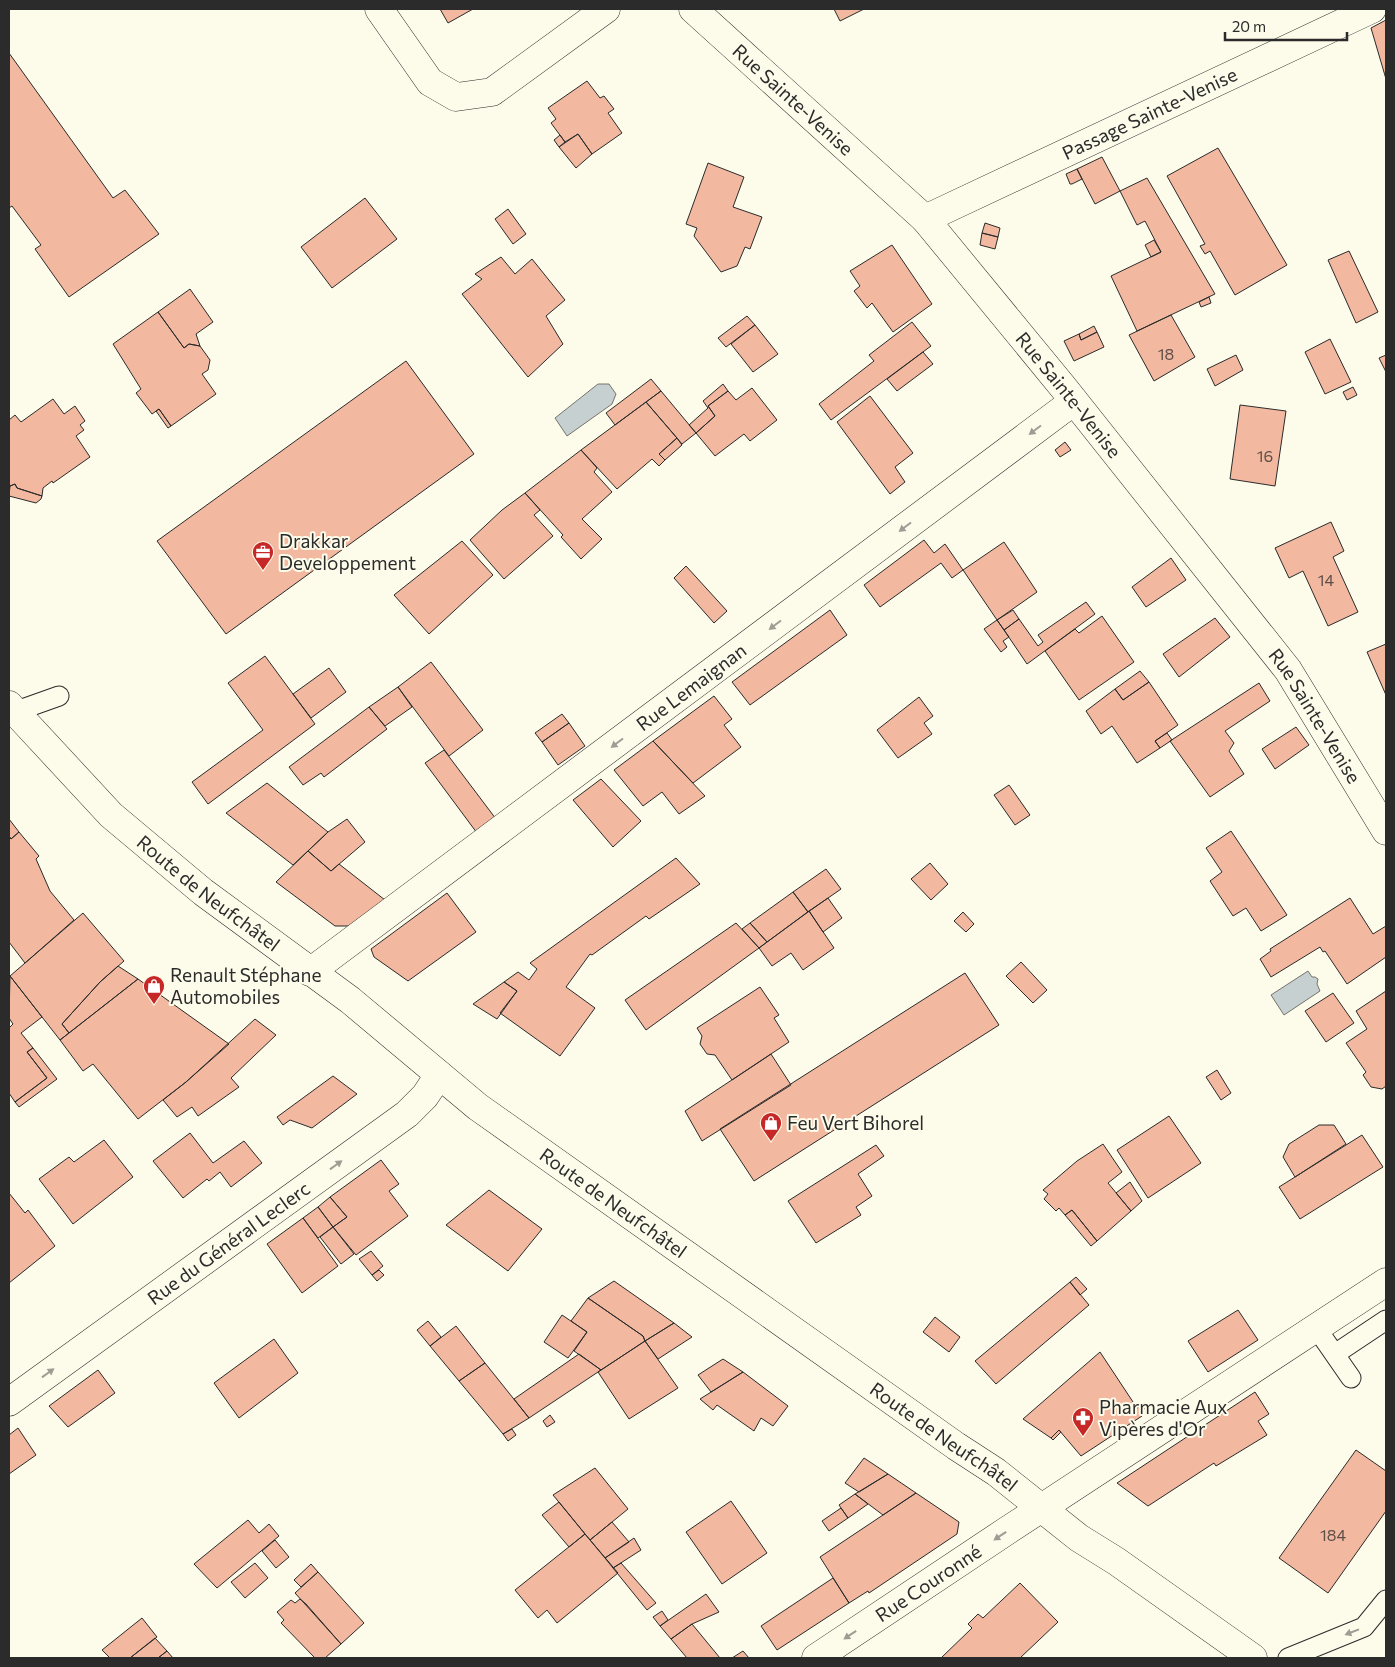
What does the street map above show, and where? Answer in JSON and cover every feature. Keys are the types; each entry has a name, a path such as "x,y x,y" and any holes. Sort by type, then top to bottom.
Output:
{"street":[{"path":"379,9 430,82 456,97 492,92 606,9"},
{"name":"Rue Sainte-Venise","path":"693,9 925,219 1074,401 1288,670 1386,832"},
{"name":"Passage Sainte-Venise","path":"925,219 1372,9"},
{"name":"Rue Lemaignan","path":"310,972 1074,401"},
{"name":"Route de Neufchâtel","path":"11,711 112,815 203,892 350,1000 478,1107 956,1446 996,1472 1079,1538 1116,1561 1253,1658"},
{"name":"Rue du Général Leclerc","path":"9,1402 407,1114 425,1096 439,1075"},
{"name":"Rue Couronné","path":"816,1658 1386,1282"}],"lane":[{"path":"11,711 59,696"},
{"path":"1335,1354 1386,1320"},
{"path":"1317,1329 1351,1378"},
{"path":"1288,1658 1364,1627 1386,1600"}],"shaded area":[{"path":"598,384 609,384 616,394 612,404 567,436 555,418"},
{"path":"1308,971 1312,977 1318,979 1317,984 1320,991 1284,1015 1271,995"}],"building":[{"path":"440,9 473,9 448,23"},
{"path":"834,9 864,9 840,21"},
{"path":"1386,20 1386,79 1371,28"},
{"path":"9,53 113,198 125,190 159,234 69,297 35,249 41,245 12,206 9,208"},
{"path":"587,81 600,98 604,96 614,109 608,113 622,133 592,154 578,134 565,142 551,123 556,119 548,108"},
{"path":"578,134 592,154 576,168 559,147"},
{"path":"560,135 565,142 559,147 554,140"},
{"path":"1218,148 1287,265 1235,295 1210,251 1205,254 1200,246 1205,244 1167,176"},
{"path":"1102,157 1120,191 1095,204 1077,169"},
{"path":"708,163 744,177 733,207 762,217 750,249 745,247 737,266 721,272 694,236 697,228 686,224"},
{"path":"1077,169 1082,179 1070,184 1066,174"},
{"path":"1147,178 1215,294 1137,331 1111,276 1161,252 1145,221 1137,225 1120,191"},
{"path":"365,198 397,239 332,288 301,247"},
{"path":"508,209 526,234 513,244 495,219"},
{"path":"985,223 1000,228 998,237 982,233"},
{"path":"982,233 998,237 995,249 980,245"},
{"path":"1154,240 1161,252 1151,257 1145,245"},
{"path":"892,245 932,304 893,332 872,303 867,308 854,291 860,286 850,271"},
{"path":"1349,251 1378,312 1356,323 1328,260"},
{"path":"501,257 515,274 532,259 565,300 546,316 563,344 528,377 462,294 482,279 475,274"},
{"path":"190,289 213,322 196,334 200,346 189,344 184,348 158,312"},
{"path":"1209,297 1211,303 1201,307 1199,302"},
{"path":"158,312 184,348 189,344 200,346 210,360 208,370 202,374 216,394 171,426 159,409 152,414 136,393 141,389 113,344"},
{"path":"1171,315 1195,357 1154,381 1129,335"},
{"path":"747,316 755,325 726,347 718,338"},
{"path":"912,322 931,346 831,420 819,404 874,361 869,355"},
{"path":"755,325 778,354 753,372 731,344"},
{"path":"1094,326 1097,332 1081,340 1079,334"},
{"path":"1097,332 1104,347 1074,361 1064,341 1079,334 1081,340"},
{"path":"1330,339 1351,382 1325,394 1305,352"},
{"path":"923,352 933,364 897,391 887,379"},
{"path":"1236,355 1243,370 1215,386 1207,369"},
{"path":"1386,355 1386,372 1379,358"},
{"path":"406,361 474,454 226,634 157,541"},
{"path":"651,379 661,391 615,425 606,413"},
{"path":"723,384 728,391 708,406 715,416 696,433 689,425 708,408 703,401"},
{"path":"1353,387 1357,395 1347,400 1343,392"},
{"path":"752,388 777,420 750,441 744,434 715,456 696,433 715,416 708,406 728,391 736,400"},
{"path":"661,391 696,433 682,444 646,402"},
{"path":"870,396 913,453 895,467 905,482 890,494 837,422"},
{"path":"53,399 64,414 75,406 85,421 80,425 84,430 76,436 90,457 43,488 42,496 17,488 15,484 10,486 9,484 9,420 15,415 21,422"},
{"path":"646,402 677,438 659,454 665,460 659,466 652,459 617,489 581,450"},
{"path":"1240,405 1286,411 1275,486 1230,479"},
{"path":"159,409 171,426 168,428 156,411"},
{"path":"677,438 682,445 665,460 659,454"},
{"path":"1065,442 1071,450 1060,457 1055,450"},
{"path":"581,450 597,468 594,472 612,492 582,519 602,539 581,559 561,537 563,535 525,493"},
{"path":"15,484 17,488 42,496 41,499 36,503 9,496 10,486"},
{"path":"525,493 540,510 534,515 553,536 504,579 470,540 502,510"},
{"path":"1331,522 1344,551 1333,557 1358,612 1328,626 1303,571 1289,578 1275,548"},
{"path":"924,540 934,553 945,544 963,570 952,578 941,563 880,607 864,585"},
{"path":"462,541 493,575 429,634 394,595"},
{"path":"1004,542 1037,592 997,620 963,570"},
{"path":"1171,558 1186,580 1146,607 1132,587"},
{"path":"686,566 727,611 714,623 674,578"},
{"path":"1086,602 1095,614 1027,664 1004,630 1019,619 1038,646 1043,642 1038,635"},
{"path":"830,610 847,635 750,705 732,682"},
{"path":"1013,610 1019,619 1004,630 997,620"},
{"path":"1102,616 1134,662 1079,700 1045,651 1075,629 1079,633"},
{"path":"1215,618 1230,637 1179,677 1163,654"},
{"path":"997,620 1009,637 1003,641 1007,647 1001,652 984,629"},
{"path":"1386,644 1386,695 1367,652"},
{"path":"265,656 315,724 208,804 192,782 263,730 228,683"},
{"path":"431,662 483,730 449,756 398,687"},
{"path":"329,668 346,692 311,718 293,694"},
{"path":"1140,671 1149,682 1123,700 1115,689"},
{"path":"1149,682 1178,725 1155,741 1160,748 1137,763 1112,726 1101,734 1086,711 1115,689 1123,700"},
{"path":"1259,683 1270,701 1225,731 1234,743 1229,751 1244,774 1210,797 1170,741"},
{"path":"398,687 412,707 385,726 369,707"},
{"path":"714,696 732,719 724,725 741,747 693,783 653,741"},
{"path":"919,697 933,716 924,723 932,734 898,758 877,730"},
{"path":"369,707 387,729 324,777 321,773 303,785 289,767"},
{"path":"562,714 569,723 542,742 535,733"},
{"path":"569,723 585,746 558,765 542,742"},
{"path":"1296,727 1309,745 1275,769 1262,749"},
{"path":"1167,733 1172,740 1160,748 1155,741"},
{"path":"653,741 705,796 679,814 662,792 643,806 614,770"},
{"path":"444,750 496,819 477,833 425,763"},
{"path":"601,779 641,821 613,847 573,800"},
{"path":"267,783 328,832 293,865 226,813"},
{"path":"1009,785 1030,815 1015,825 994,795"},
{"path":"9,819 19,832 11,839 9,836"},
{"path":"347,819 365,842 331,871 308,851 328,832"},
{"path":"1231,831 1287,915 1261,931 1246,908 1233,916 1210,881 1222,872 1206,848"},
{"path":"19,832 39,856 36,859 50,891 74,920 25,963 9,942 9,836 11,839"},
{"path":"308,851 331,871 339,864 385,900 349,926 335,926 276,882"},
{"path":"676,858 700,884 649,919 646,916 592,955 590,954 566,987 595,1008 560,1056 500,1013 517,991 504,982 518,972 529,980 537,969 530,963"},
{"path":"930,863 948,884 931,900 911,879"},
{"path":"826,869 841,889 808,912 793,892"},
{"path":"793,892 808,912 767,942 750,923"},
{"path":"447,893 476,932 408,981 374,957 371,949"},
{"path":"828,898 842,918 823,932 809,911"},
{"path":"1350,898 1373,934 1386,926 1386,957 1347,984 1325,951 1323,952 1320,947 1271,977 1260,959 1271,951 1270,949"},
{"path":"809,911 834,948 803,970 791,953 772,966 759,948"},
{"path":"963,912 974,924 966,932 954,921"},
{"path":"83,913 124,961 100,982 62,1024 69,1033 60,1040 10,976"},
{"path":"736,923 759,948 646,1030 625,1000"},
{"path":"750,923 767,942 759,948 742,929"},
{"path":"1021,962 1047,990 1033,1003 1006,976"},
{"path":"118,966 138,979 69,1033 62,1024 100,982"},
{"path":"965,973 999,1025 754,1181 720,1129"},
{"path":"10,976 42,1017 21,1033 33,1048 27,1052 47,1078 15,1102 9,1093 9,1028 13,1024 9,1018"},
{"path":"138,979 229,1044 186,1082 138,1119 93,1064 83,1071 60,1040"},
{"path":"504,982 517,991 497,1019 473,1004"},
{"path":"760,987 779,1015 774,1018 789,1042 732,1080 715,1055 707,1054 700,1044 702,1036 697,1028"},
{"path":"1386,991 1386,1086 1382,1089 1371,1087 1363,1075 1366,1072 1346,1043 1367,1029 1356,1011"},
{"path":"1333,993 1354,1023 1326,1042 1305,1011"},
{"path":"255,1019 276,1035 231,1078 239,1087 198,1116 192,1107 177,1117 163,1100 186,1082"},
{"path":"33,1048 57,1079 19,1107 15,1102 47,1078 27,1052"},
{"path":"771,1054 791,1085 702,1141 685,1111"},
{"path":"1217,1070 1231,1093 1221,1100 1206,1077"},
{"path":"333,1076 357,1094 312,1128 290,1120 283,1125 277,1117"},
{"path":"1169,1116 1201,1163 1148,1198 1117,1150"},
{"path":"1319,1125 1334,1125 1346,1144 1295,1177 1283,1157 1289,1144"},
{"path":"190,1133 213,1163 244,1141 262,1163 231,1187 220,1172 209,1181 207,1179 183,1198 153,1161"},
{"path":"1362,1135 1383,1167 1300,1219 1279,1187"},
{"path":"104,1140 133,1177 73,1224 39,1179 69,1157 74,1162"},
{"path":"1103,1144 1122,1172 1108,1183 1131,1211 1097,1241 1072,1210 1065,1215 1059,1208 1056,1211 1044,1199 1048,1194 1043,1190 1077,1161"},
{"path":"876,1145 884,1156 858,1174 872,1196 856,1207 861,1215 816,1243 788,1201"},
{"path":"381,1160 399,1184 389,1191 408,1216 356,1255 333,1227 347,1217 330,1197"},
{"path":"1130,1182 1142,1201 1131,1211 1116,1193"},
{"path":"489,1190 542,1229 508,1271 446,1225"},
{"path":"9,1193 25,1213 28,1210 55,1246 9,1283"},
{"path":"330,1197 347,1217 333,1227 318,1207"},
{"path":"318,1207 333,1227 318,1238 303,1218"},
{"path":"1072,1210 1097,1241 1091,1246 1065,1215"},
{"path":"303,1218 338,1266 302,1293 267,1244"},
{"path":"333,1227 354,1254 341,1264 320,1237"},
{"path":"371,1251 383,1266 372,1275 359,1259"},
{"path":"379,1270 384,1275 377,1281 372,1275"},
{"path":"1076,1277 1087,1289 1080,1295 1070,1282"},
{"path":"614,1281 674,1323 645,1341 643,1336 588,1298"},
{"path":"1070,1282 1089,1305 996,1384 975,1361"},
{"path":"588,1298 643,1336 645,1341 601,1370 574,1351 587,1332 571,1321"},
{"path":"1238,1310 1258,1340 1208,1372 1188,1341"},
{"path":"562,1315 587,1332 568,1358 544,1342"},
{"path":"935,1317 960,1337 949,1352 923,1332"},
{"path":"428,1321 441,1337 430,1346 417,1330"},
{"path":"674,1323 692,1337 658,1359 645,1341"},
{"path":"456,1326 485,1363 459,1381 430,1346"},
{"path":"274,1339 298,1373 239,1418 214,1383"},
{"path":"645,1341 678,1388 629,1419 598,1372"},
{"path":"1100,1352 1137,1408 1145,1403 1147,1407 1140,1412 1142,1416 1081,1456 1059,1430 1051,1438 1023,1419"},
{"path":"579,1354 601,1370 529,1418 514,1399"},
{"path":"723,1359 743,1372 711,1392 698,1375"},
{"path":"485,1363 529,1418 503,1434 459,1381"},
{"path":"98,1370 115,1393 68,1427 49,1406"},
{"path":"743,1372 788,1406 773,1426 761,1418 754,1431 717,1405 713,1410 700,1399"},
{"path":"1255,1392 1269,1414 1258,1421 1267,1435 1216,1466 1214,1463 1148,1506 1117,1483"},
{"path":"550,1415 555,1422 547,1427 543,1421"},
{"path":"18,1428 36,1455 9,1474 9,1435"},
{"path":"512,1429 516,1435 508,1441 503,1434"},
{"path":"1059,1430 1061,1432 1053,1440 1051,1438"},
{"path":"1356,1450 1386,1471 1386,1511 1328,1593 1279,1558"},
{"path":"864,1458 888,1474 859,1492 845,1483"},
{"path":"595,1468 628,1509 590,1540 553,1495"},
{"path":"888,1474 916,1493 883,1515 855,1494"},
{"path":"916,1493 959,1522 957,1534 869,1593 868,1591 849,1603 820,1557"},
{"path":"855,1494 868,1504 848,1518 839,1505"},
{"path":"731,1501 767,1553 722,1584 686,1532"},
{"path":"559,1502 585,1534 569,1547 542,1515"},
{"path":"841,1508 848,1518 829,1531 822,1521"},
{"path":"248,1520 259,1533 269,1524 279,1536 217,1588 194,1564"},
{"path":"612,1522 629,1542 605,1558 590,1540"},
{"path":"585,1534 618,1573 557,1623 547,1610 538,1618 515,1590"},
{"path":"634,1538 641,1550 613,1568 605,1558"},
{"path":"275,1540 289,1557 276,1568 262,1551"},
{"path":"255,1563 268,1578 245,1598 231,1582"},
{"path":"621,1563 656,1603 647,1610 613,1568"},
{"path":"311,1564 318,1572 301,1587 294,1580"},
{"path":"318,1572 364,1623 341,1644 295,1593"},
{"path":"833,1578 849,1603 777,1650 761,1626"},
{"path":"1020,1583 1058,1622 1020,1658 941,1658 972,1628 968,1624 978,1614 983,1618"},
{"path":"706,1594 719,1612 692,1624 671,1639 660,1626"},
{"path":"300,1599 341,1644 325,1658 315,1658 281,1623 284,1620 277,1612 291,1600 295,1603"},
{"path":"662,1611 668,1620 660,1626 653,1617"},
{"path":"142,1618 157,1637 130,1658 110,1658 102,1650"},
{"path":"692,1624 720,1658 687,1658 671,1639"},
{"path":"155,1638 167,1651 158,1658 130,1658"},
{"path":"167,1651 173,1658 158,1658"},
{"path":"743,1651 749,1658 732,1658"}],"place":[{"name":"Drakkar Developpement","path":"263,571"},
{"name":"Renault Stéphane Automobiles","path":"154,1005"},
{"name":"Feu Vert Bihorel","path":"771,1142"},
{"name":"Pharmacie Aux Vipères d'Or","path":"1083,1437"}]}
